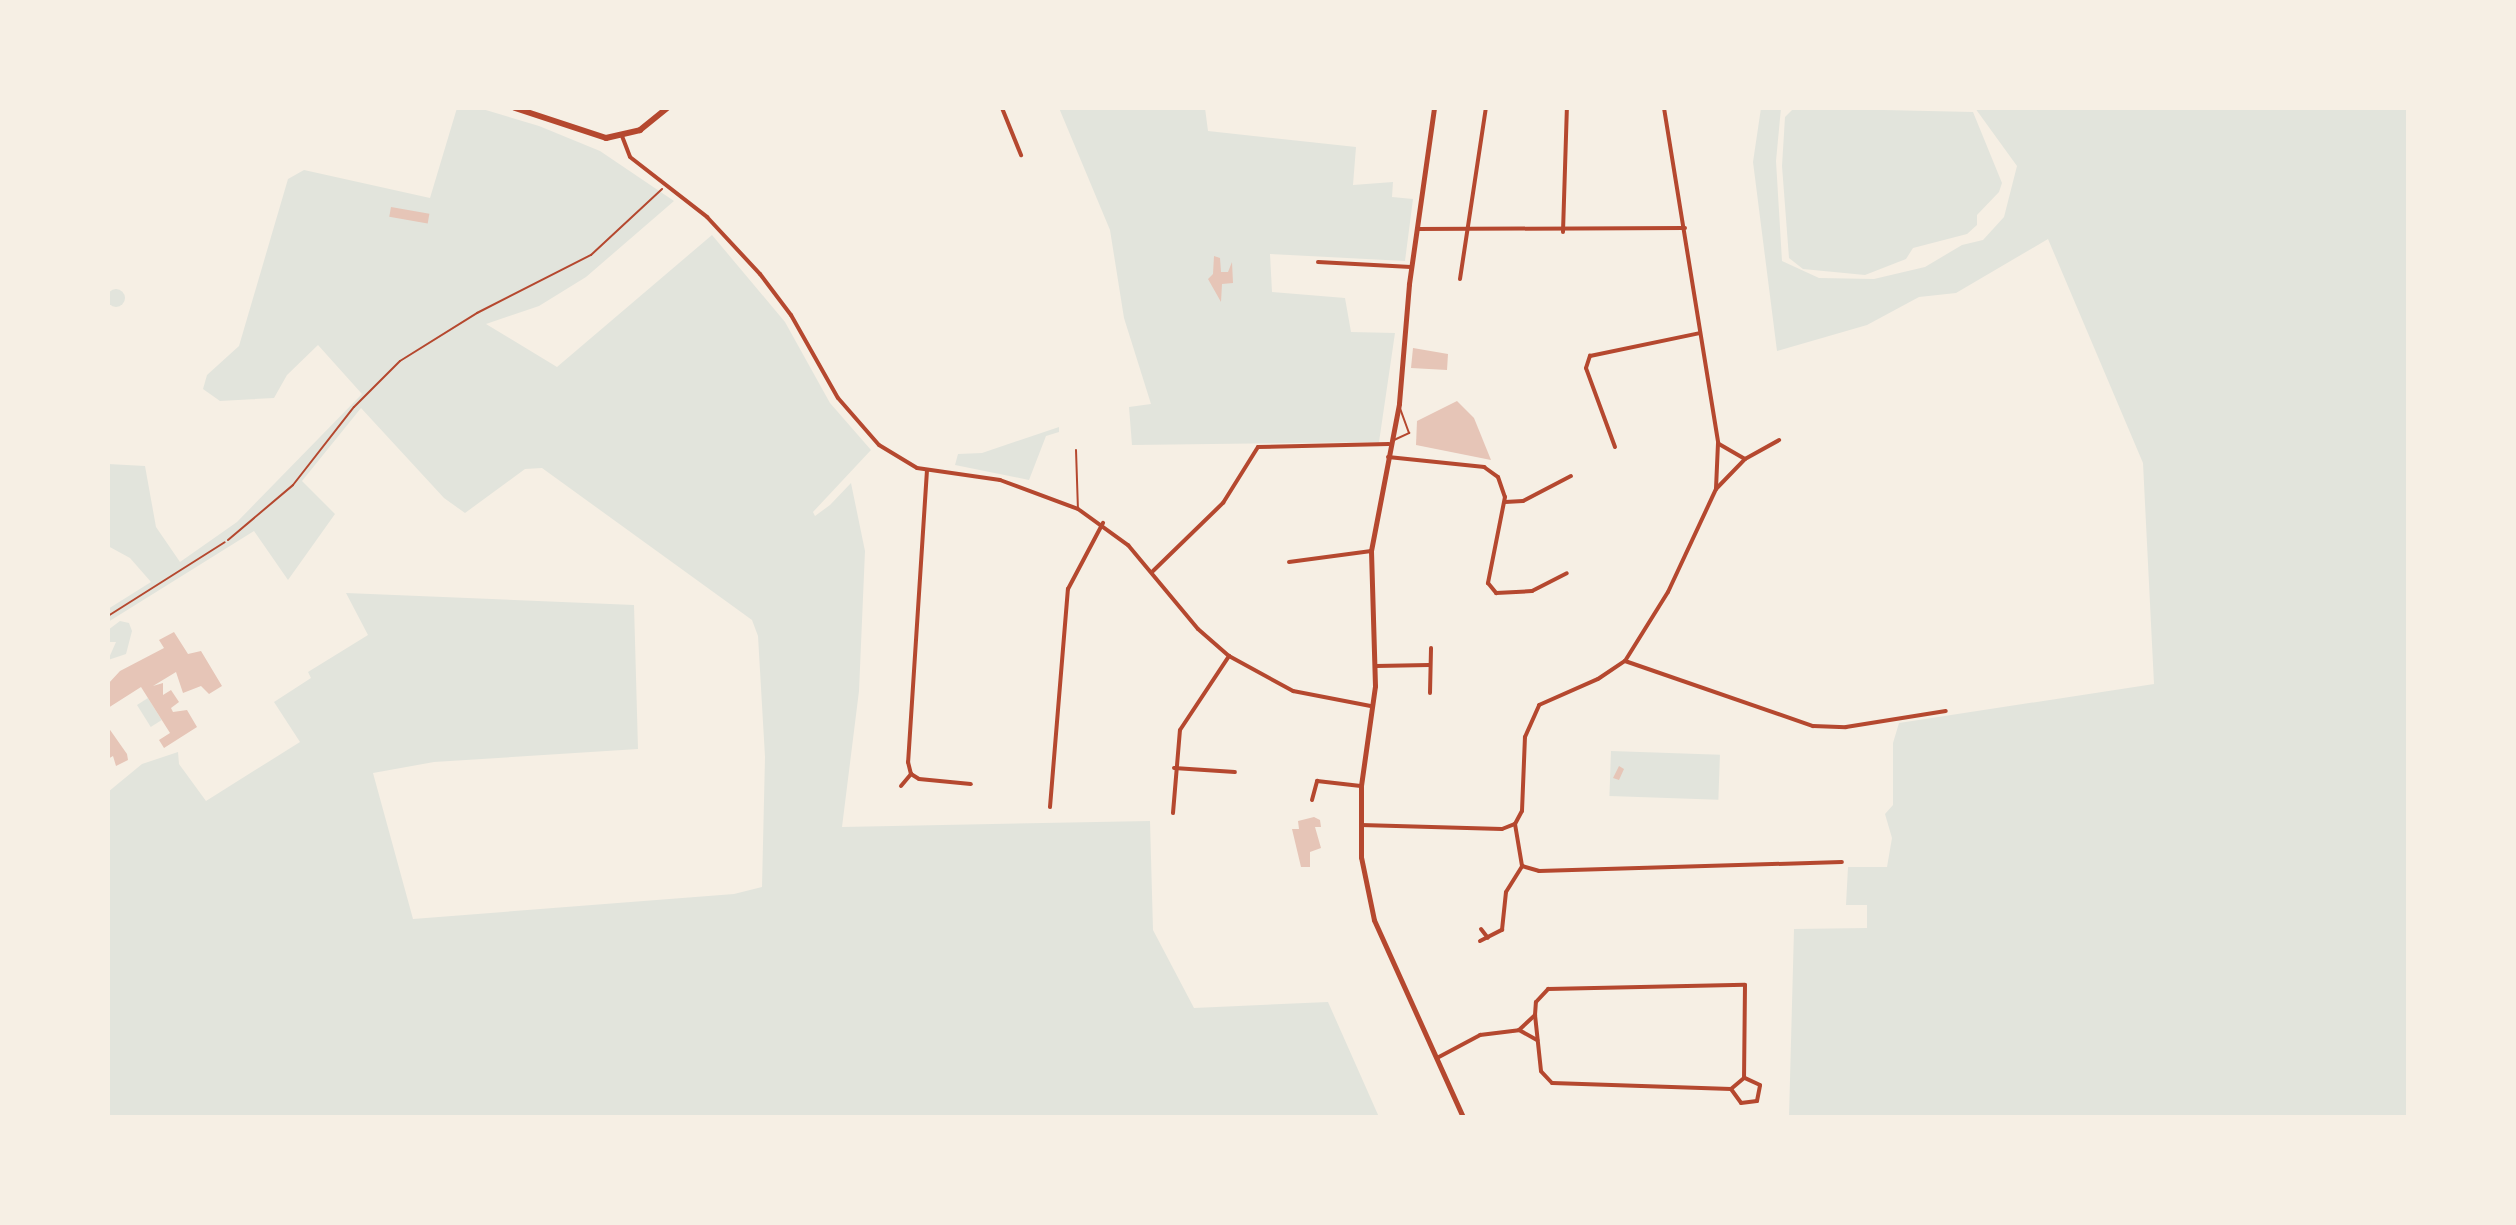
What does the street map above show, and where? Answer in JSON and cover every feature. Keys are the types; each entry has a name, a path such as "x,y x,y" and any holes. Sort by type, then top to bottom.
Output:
{"main road":[{"path":"515,108 587,135 622,136 640,130 667,108"},
{"path":"1434,108 1411,267 1399,404 1371,551 1376,666 1361,786 1361,825 1364,874 1374,920 1463,1117"}],"street":[{"path":"1002,108 1021,155"},
{"path":"1460,279 1486,108"},
{"path":"1563,232 1567,108"},
{"path":"1664,108 1718,443 1716,489"},
{"path":"622,136 630,157 707,217 760,274 861,429 892,454 927,470 1000,480 1078,509 1103,523 1153,571 1198,629 1229,656 1293,691 1371,706"},
{"path":"1417,229 1563,232 1685,228"},
{"path":"1318,262 1411,267"},
{"path":"1615,447 1586,368 1590,356 1700,333"},
{"path":"1480,941 1502,930 1506,892 1522,866 1515,824 1522,811 1525,737 1539,705 1598,679 1625,661 1668,592 1716,489 1745,459 1779,440"},
{"path":"1153,571 1223,503 1256,449 1390,442"},
{"path":"1718,443 1745,459"},
{"path":"1387,457 1484,467 1502,482 1505,502 1491,589 1501,595 1518,594 1567,573"},
{"path":"901,786 911,774 927,470"},
{"path":"1505,502 1523,501 1571,476"},
{"path":"1050,807 1068,589 1103,523"},
{"path":"1289,562 1371,551"},
{"path":"1430,693 1431,648"},
{"path":"1173,813 1174,768 1186,715 1229,656"},
{"path":"1625,661 1813,726 1846,727 1946,711"},
{"path":"1376,666 1429,665"},
{"path":"1174,768 1235,772"},
{"path":"911,774 971,784"},
{"path":"1312,800 1317,781 1361,786"},
{"path":"1361,825 1502,829 1515,824"},
{"path":"1522,866 1539,871 1842,862"},
{"path":"1481,929 1488,938"},
{"path":"1745,985 1744,1078 1731,1089 1552,1083 1541,1071 1535,1015 1536,1002 1548,989 1745,985"},
{"path":"1437,1058 1480,1035 1519,1030 1535,1015"},
{"path":"1519,1030 1537,1040"},
{"path":"1731,1089 1741,1103 1757,1101 1760,1085 1744,1078"}],"lane":[{"path":"1390,442 1409,433 1407,414 1399,404"},
{"path":"1076,450 1078,509"},
{"path":"108,616 225,542"}],"path":[{"path":"225,542 250,526 293,485 354,407 400,361 477,313 591,255 665,185"}],"shaded area":[{"path":"457,108 479,108 539,126 600,151 674,201 586,277 539,306 486,324 557,367 712,235 785,322 830,403 871,450 813,512 815,516 830,505 851,483 865,551 859,691 842,827 1150,821 1153,930 1194,1008 1328,1002 1379,1117 108,1117 108,792 142,764 178,752 179,764 206,801 300,742 274,702 311,678 308,672 368,635 346,593 634,605 638,749 434,762 373,773 413,919 734,894 762,887 765,757 758,636 752,620 542,468 525,469 465,513 444,498 361,408 302,481 335,514 288,580 254,531 108,622 108,609 151,582 130,558 108,546 108,464 145,466 156,527 180,562 237,522 362,394 318,345 287,375 274,398 220,401 203,389 207,375 239,346 288,179 304,170 430,198"},
{"path":"1059,108 1205,108 1208,131 1356,147 1353,185 1393,182 1392,197 1413,199 1405,261 1270,254 1272,292 1345,298 1351,332 1395,333 1379,442 1132,445 1129,407 1151,404 1124,318 1110,230"},
{"path":"1761,108 1781,108 1776,161 1782,261 1819,278 1874,279 1925,267 1962,245 1983,240 2004,217 2017,166 1975,108 2408,108 2408,1117 1789,1117 1794,929 1867,928 1867,905 1846,905 1848,867 1887,867 1892,838 1885,814 1893,805 1893,743 1899,723 2154,684 2143,463 2048,239 1956,293 1919,297 1867,325 1777,351 1753,162"},
{"path":"1794,108 1973,112 2002,183 1999,192 1977,215 1977,225 1967,234 1913,248 1906,259 1865,275 1803,269 1789,258 1782,166 1785,117"},
{"path":"116,289 125,298 116,307 107,298"},
{"path":"1059,427 1059,432 1046,436 1029,480 955,465 958,454 982,453"},
{"path":"120,621 129,623 132,631 126,654 108,660 116,642 108,642 108,630"},
{"path":"148,698 162,720 151,727 137,705"},
{"path":"1611,751 1720,755 1718,800 1609,796"}],"building":[{"path":"391,207 429,214 428,224 389,217"},
{"path":"1214,256 1220,258 1221,272 1228,272 1232,262 1233,283 1222,284 1221,302 1208,279 1213,274"},
{"path":"1413,348 1448,354 1447,370 1411,368"},
{"path":"1457,401 1474,418 1491,460 1416,445 1417,421"},
{"path":"174,632 188,654 201,651 222,686 209,694 201,686 183,693 176,672 153,686 163,683 163,695 171,690 179,702 171,708 173,712 187,710 197,727 164,748 159,740 170,733 141,687 108,708 108,684 120,671 164,648 159,640"},
{"path":"108,727 127,754 128,760 116,766 113,756 108,759"},
{"path":"1619,766 1624,769 1619,780 1613,778"},
{"path":"1314,817 1320,820 1321,827 1315,827 1321,848 1310,852 1310,867 1301,867 1292,829 1299,829 1298,821"}]}
